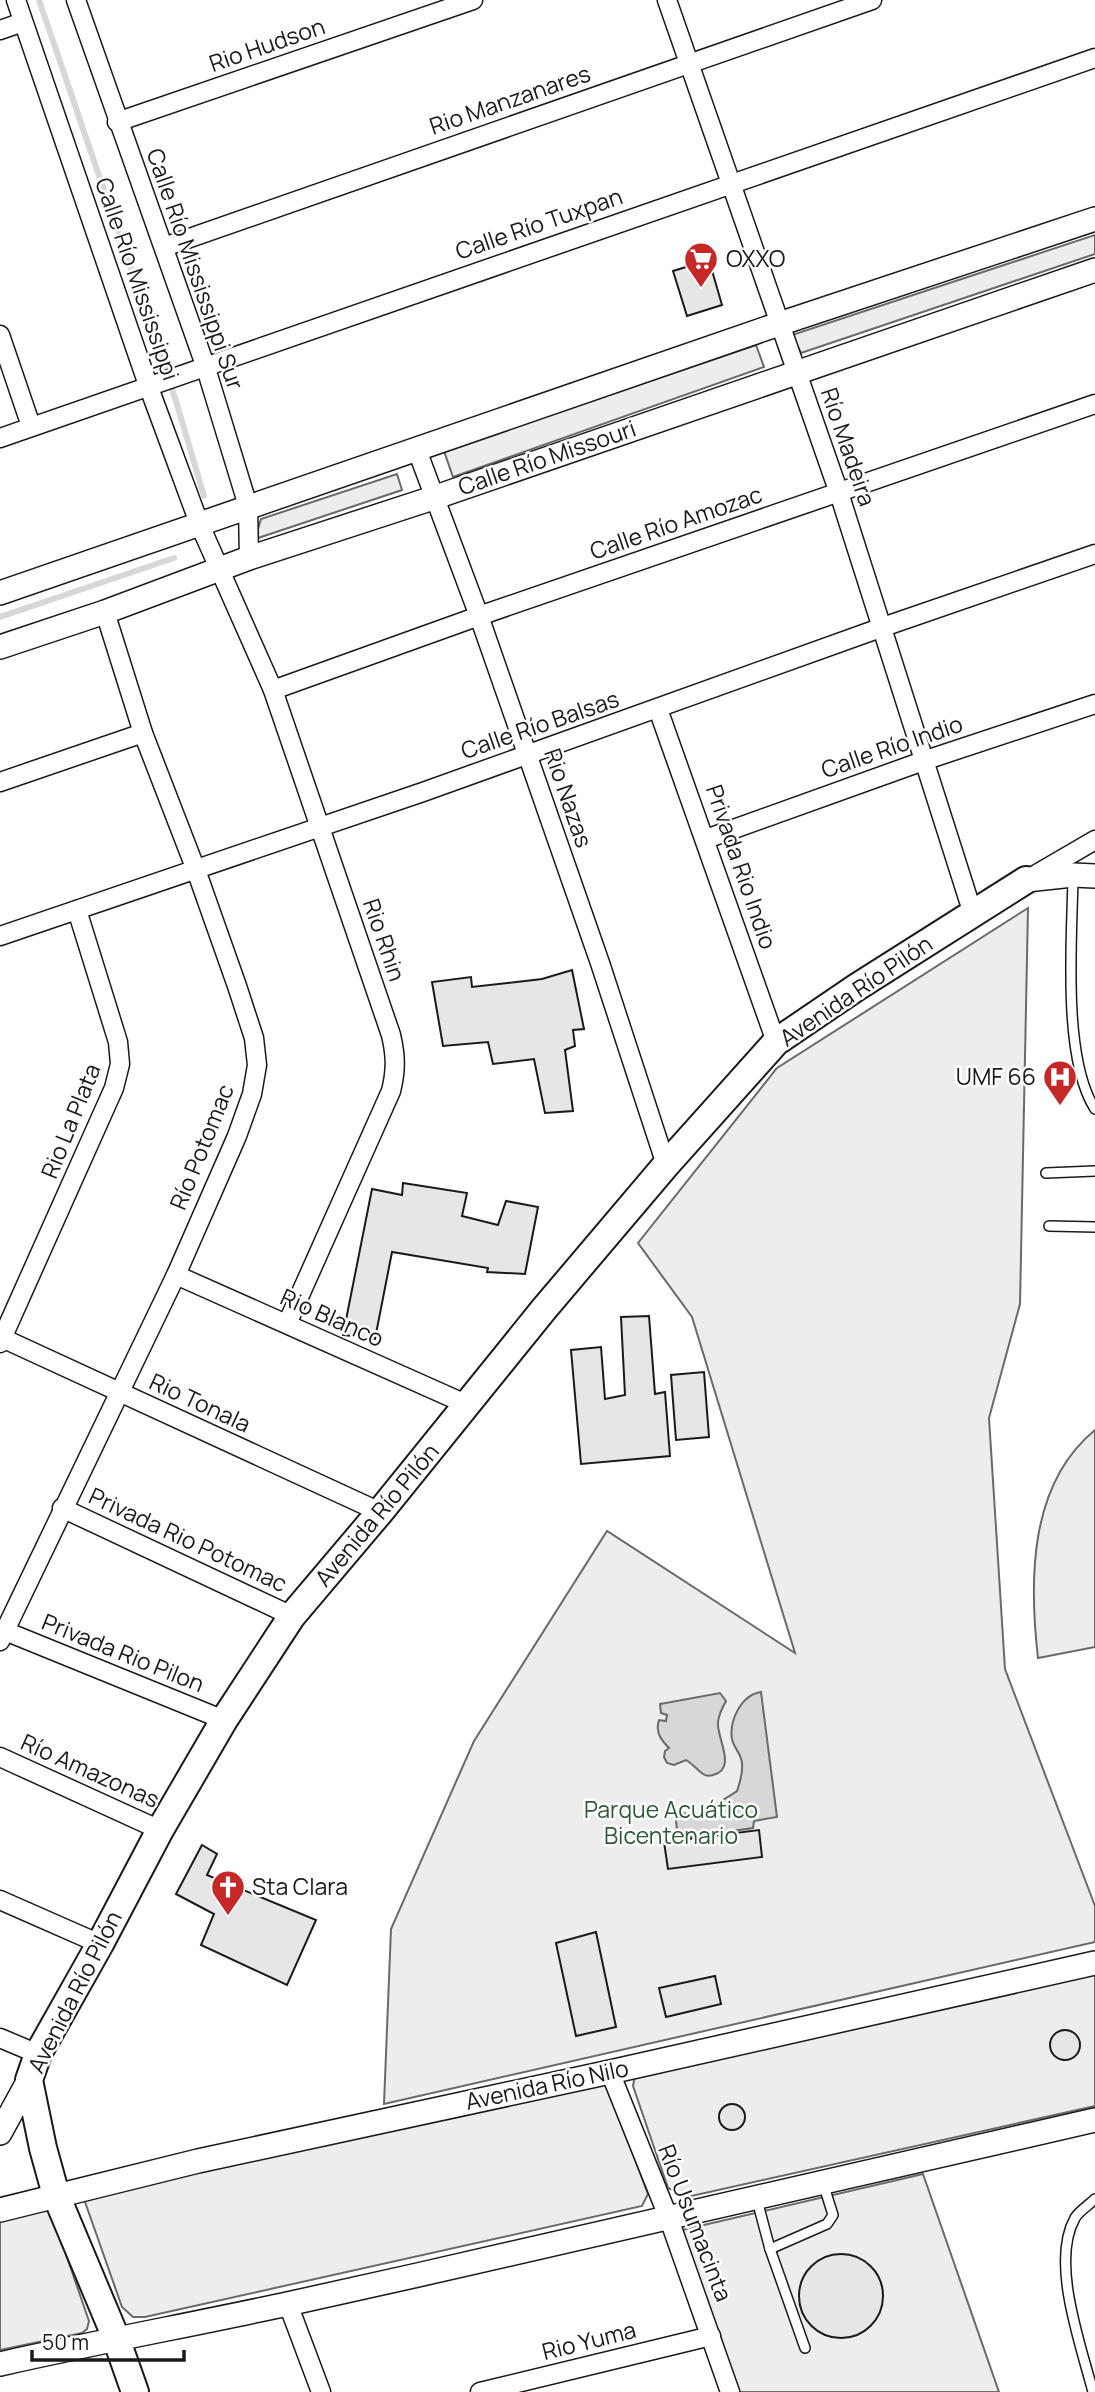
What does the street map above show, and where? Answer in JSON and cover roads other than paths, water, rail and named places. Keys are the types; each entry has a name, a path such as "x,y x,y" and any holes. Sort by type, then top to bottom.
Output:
{"main road":[{"name":"Avenida Río Pilón","path":"135,2392 116,2338 57,2195 43,2148 29,2080 38,2054 160,1830 224,1720 292,1616 380,1513 544,1309 666,1165 776,1042 1027,880"}],"street":[{"name":"Calle Río Mississippi","path":"16,0 156,382 199,523 220,570"},
{"name":"Rio Hudson","path":"117,122 473,0"},
{"name":"Río Madeira","path":"667,0 839,493 973,914"},
{"name":"Rio Manzanares","path":"164,247 872,0"},
{"name":"Calle Río Mississippi Sur","path":"81,2 117,122 164,247 199,368 248,506 249,558"},
{"path":"0,30 23,22"},
{"name":"Calle Río Tuxpan","path":"0,438 1095,58"},
{"path":"0,593 779,324 1095,219"},
{"name":"Calle Río Missouri","path":"0,648 249,558 433,498 1095,270"},
{"path":"0,335 32,426"},
{"name":"Calle Río Amozac","path":"272,690 1095,404"},
{"name":"Rio Nazas","path":"416,450 479,617 600,963 666,1165"},
{"name":"Calle Río Balsas","path":"0,936 527,755 1095,554"},
{"name":"Rio Rhin","path":"220,570 272,690 391,1035 396,1071 391,1091 287,1324"},
{"name":"Río Potomac","path":"2,1636 176,1275 237,1136 252,1094 257,1065 254,1038 196,870 143,733 105,612"},
{"name":"Calle Río Indio","path":"706,839 926,760 1095,704"},
{"name":"Privada Rio Indio","path":"658,709 776,1042"},
{"path":"0,782 143,733"},
{"name":"Avenida Río Pilón","path":"1027,880 1095,840"},
{"path":"1027,880 1084,876"},
{"name":"Rio La Plata","path":"1,1339 114,1088 120,1064 118,1042 77,910"},
{"name":"Rio Blanco","path":"176,1275 468,1405"},
{"name":"Rio Tonala","path":"1,1339 380,1513"},
{"name":"Privada Rio Potomac","path":"62,1508 292,1616"},
{"name":"Privada Rio Pilon","path":"2,1636 224,1720"},
{"name":"Río Amazonas","path":"0,1757 160,1830"},
{"path":"0,1900 100,1944"},
{"name":"Avenida Río Nilo","path":"0,2210 198,2161 1095,1963"},
{"path":"0,2038 38,2054"},
{"name":"Río Usumacinta","path":"610,2072 669,2219 730,2392"},
{"path":"0,2133 29,2080"},
{"path":"0,2364 288,2304 1095,2120"},
{"path":"288,2304 321,2392"},
{"name":"Rio Yuma","path":"480,2392 710,2336"}],"lane":[{"path":"1084,876 1073,1018 1079,1064 1095,1109"},
{"path":"1046,1172 1095,1171"},
{"path":"1049,1226 1095,1227"},
{"path":"771,2249 827,2224 833,2215 823,2183"},
{"path":"756,2199 805,2348"},
{"path":"1093,2392 1067,2294 1066,2243 1076,2216 1095,2199"}],"waterway":[{"path":"39,0 176,401 204,496"},
{"path":"0,617 174,558"}],"place":[{"name":"OXXO","path":"701,289"},
{"name":"UMF 66","path":"1060,1107"},
{"name":"Sta Clara","path":"228,1917"}],"park label":[{"name":"Parque Acuático Bicentenario","path":"671,1823"}]}
